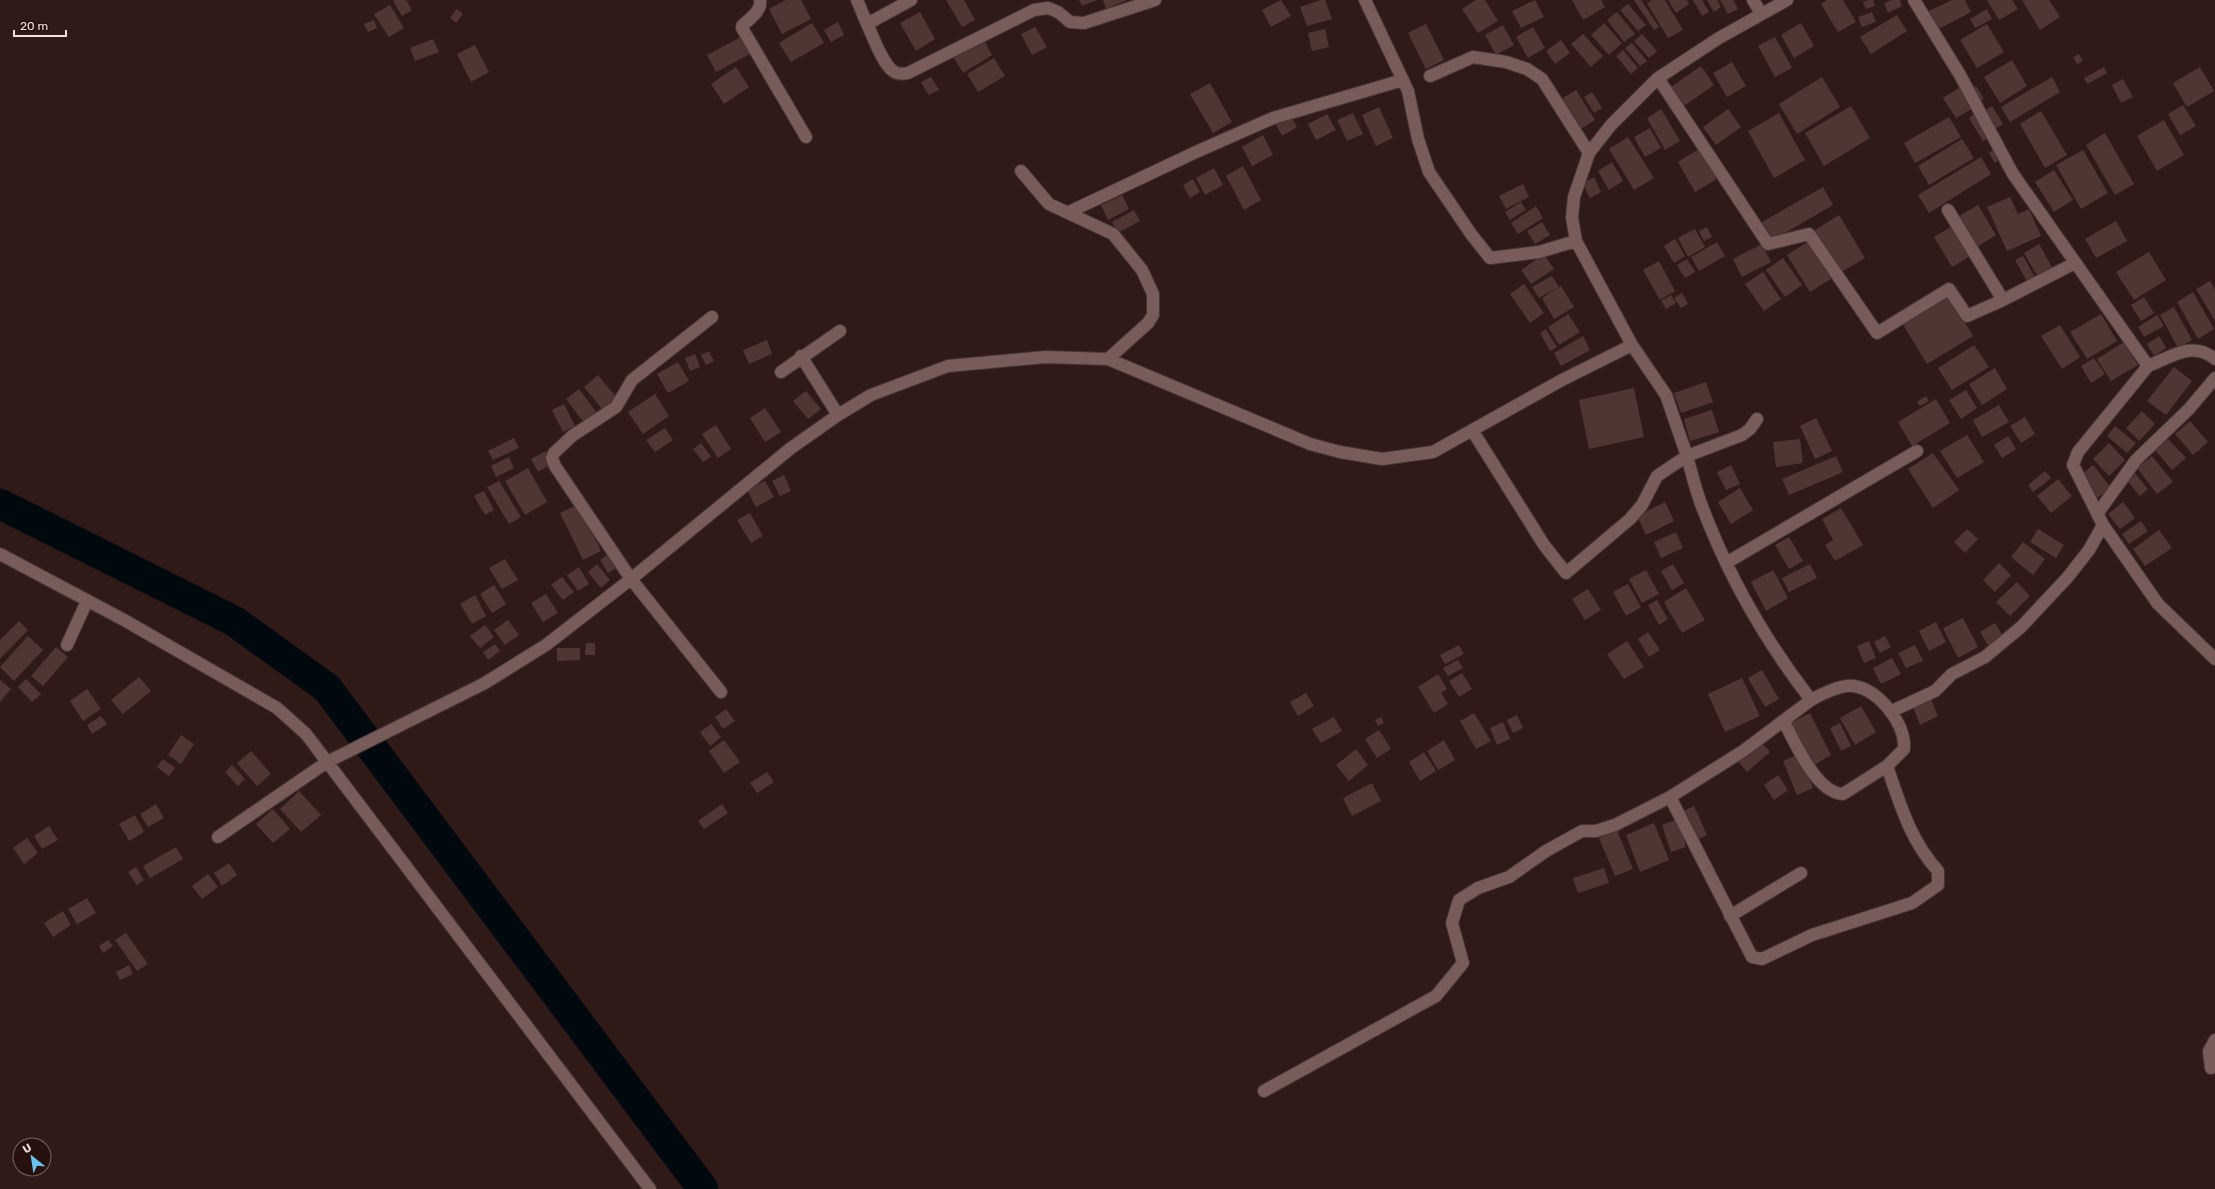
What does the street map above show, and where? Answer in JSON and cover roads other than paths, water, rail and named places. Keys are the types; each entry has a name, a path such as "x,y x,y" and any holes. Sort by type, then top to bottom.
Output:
{"street":[{"path":"760,0 761,6 742,26 742,28 806,137"},
{"path":"857,0 888,66 894,72 904,74 1031,5 1048,8 1058,12 1070,22 1084,23 1154,0"},
{"path":"867,24 911,0"},
{"path":"1365,0 1408,91 1418,140 1429,172 1471,234 1490,258 1539,252 1576,241"},
{"path":"1754,0 1761,13"},
{"path":"1787,0 1761,13 1658,78 1611,125 1589,153 1574,197 1572,218 1576,241 1632,345 1666,395 1687,456 1702,507 1726,563 1784,664 1811,700"},
{"path":"1914,0 1960,75 2013,174 2148,366"},
{"path":"1430,76 1473,57 1506,62 1527,69 1542,79 1589,153"},
{"path":"1658,78 1768,244 1809,234 1877,333 1949,289 1967,316 2003,300 2075,263"},
{"path":"1069,212 1196,152 1273,118 1403,80"},
{"path":"1021,171 1049,204 1069,212 1113,234 1142,270 1152,294 1153,315 1148,323 1108,359"},
{"path":"1948,210 2003,300"},
{"path":"712,317 632,380 616,407 572,436 554,453 552,458 555,466 632,579 721,692"},
{"path":"780,372 801,356 840,331"},
{"path":"218,838 329,761 485,683 546,645 632,579 792,448 838,415 870,395 948,366 1045,357 1108,359 1310,444 1340,452 1382,460 1432,452 1562,380 1632,345"},
{"path":"2215,359 2206,352 2194,350 2180,353 2148,366 2075,456 2073,465 2074,471 2100,519 2158,604 2215,659"},
{"path":"801,356 838,415"},
{"path":"1892,712 1935,691 1952,674 1985,657 2021,627 2067,578 2089,550 2100,519 2136,460 2189,408 2215,378"},
{"path":"1472,430 1544,545 1566,573 1630,519 1642,505 1657,476 1687,456 1742,435 1757,419"},
{"path":"1726,563 1917,451"},
{"path":"0,554 277,708 306,734 329,761 650,1189"},
{"path":"68,645 87,601"},
{"path":"1264,1091 1436,996 1462,963 1452,922 1459,900 1478,888 1509,877 1546,851 1582,831 1596,831 1615,825 1670,797 1784,722 1811,700 1824,692 1854,686 1869,693 1892,712 1905,738 1904,749 1887,766 1842,794 1835,794 1826,789 1811,770 1784,722"},
{"path":"1670,797 1752,957 1762,959 1812,935 1912,903 1938,885 1938,871 1923,854 1905,819 1887,766"},
{"path":"1730,916 1801,873"},
{"path":"2211,1068 2209,1051 2215,1040"}],"waterway":[{"path":"0,504 234,621 327,688 703,1189"}]}
